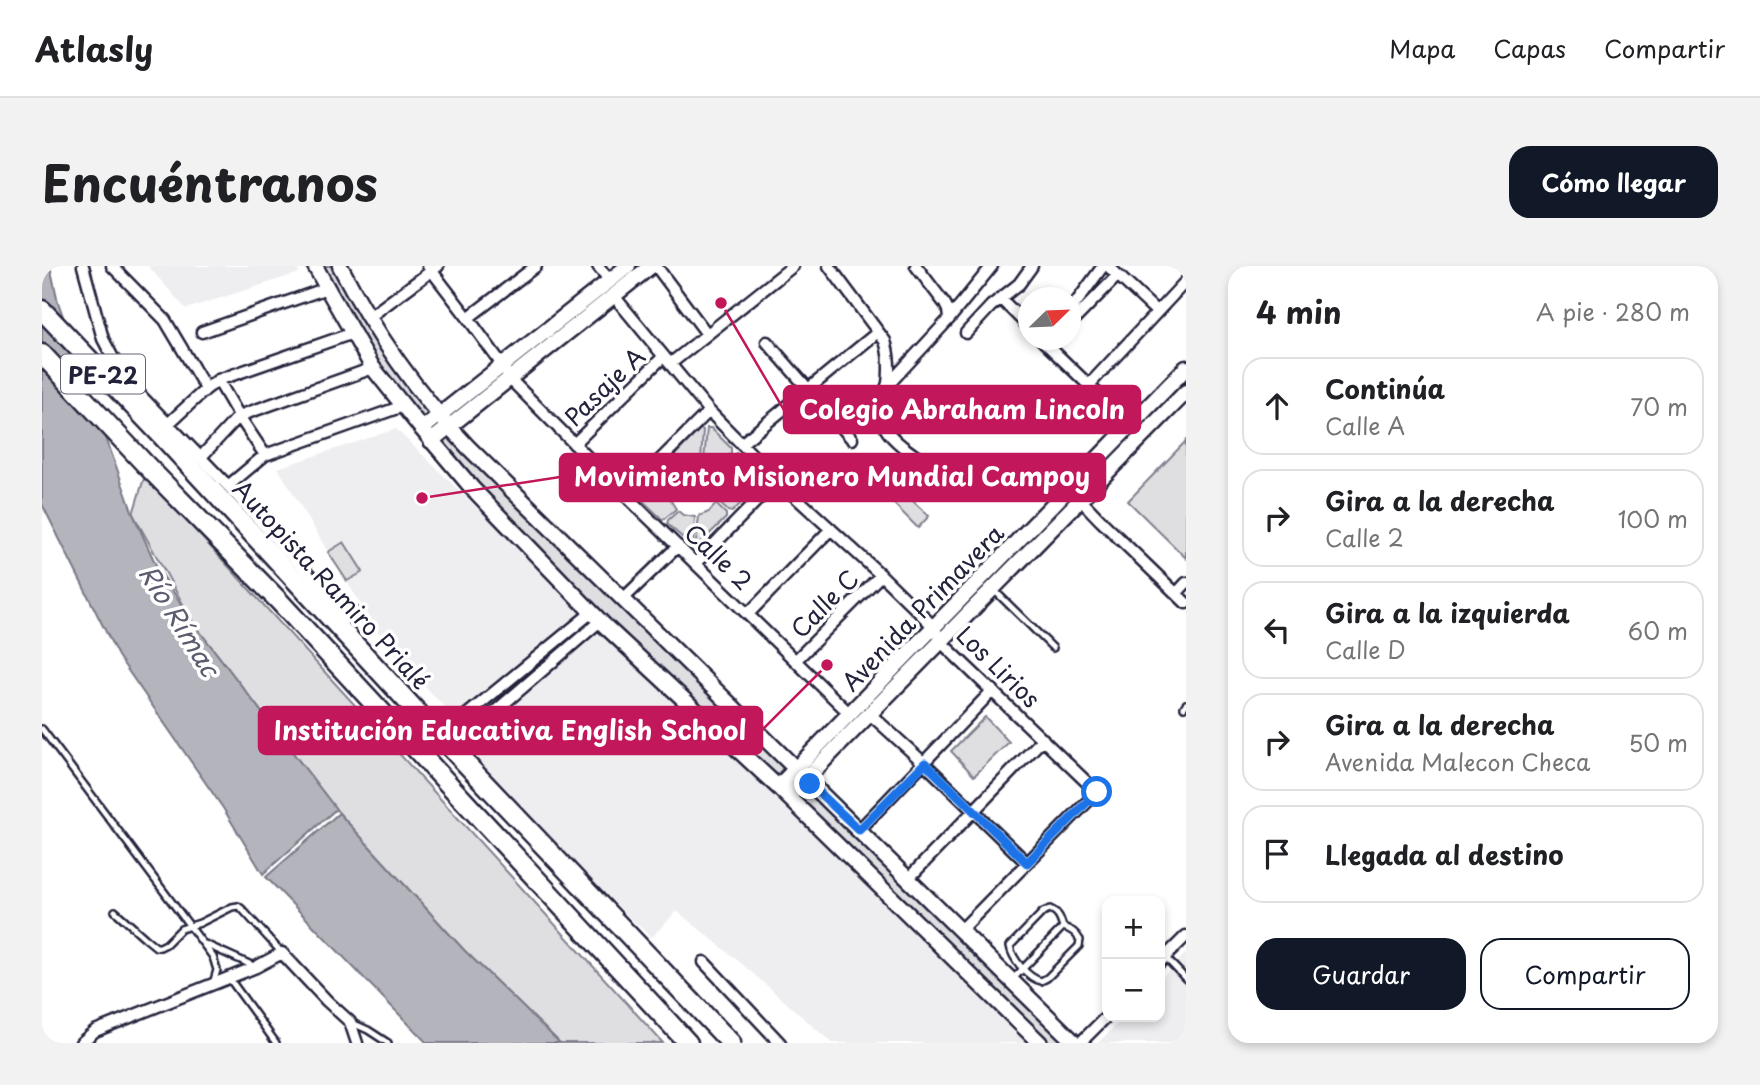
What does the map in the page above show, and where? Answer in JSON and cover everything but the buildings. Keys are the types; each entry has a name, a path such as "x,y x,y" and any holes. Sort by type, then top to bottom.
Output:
{"highway":[{"name":"Autopista Ramiro Prialé","path":"42,310 166,431 432,728 731,1043"},
{"name":"Autopista Ramiro Prialé","path":"42,354 279,601 688,1043"}],"main road":[{"path":"315,266 373,368 472,488 596,617 783,792 1040,1043"},
{"path":"340,266 368,318 444,420 622,600 1078,1043"},
{"path":"506,372 628,266"},
{"path":"426,435 506,372 653,266"},
{"name":"Avenida Primavera","path":"800,774 870,714 993,589 1130,425 1186,368"},
{"name":"Avenida Primavera","path":"783,792 850,714 934,627 1186,391"}],"street":[{"path":"83,266 103,339 113,358 166,431 201,457 348,618 354,612"},
{"path":"112,266 165,320 206,388"},
{"path":"468,318 537,266"},
{"path":"598,266 610,281"},
{"path":"653,266 707,334"},
{"name":"Pasaje A","path":"574,444 666,361 707,334 793,266"},
{"path":"829,266 885,341 888,385"},
{"path":"916,266 945,304 949,319"},
{"path":"992,266 949,319 888,385 880,408 886,429 902,446 929,464 966,481 978,482 1025,471 1051,477 1074,494 1186,603"},
{"path":"966,333 992,306 1019,284 1032,266"},
{"path":"1081,297 1105,266 1157,312"},
{"path":"368,318 433,268"},
{"name":"Calle 2","path":"433,268 506,372 625,495 850,714"},
{"path":"1081,313 1118,275"},
{"path":"1089,385 1186,281"},
{"path":"202,332 327,288"},
{"name":"Los Lirios","path":"614,296 666,361 741,444 881,575 934,627 941,642 1097,792 1027,863"},
{"path":"1000,299 1018,316"},
{"path":"741,444 878,332"},
{"path":"166,431 206,388 218,380 353,333"},
{"path":"767,342 852,439"},
{"path":"1056,350 1130,425"},
{"path":"201,457 239,416 373,368"},
{"path":"218,380 265,455"},
{"path":"228,486 265,455 403,406"},
{"path":"625,495 709,411"},
{"path":"696,563 777,480"},
{"path":"748,614 831,529"},
{"path":"622,600 678,546"},
{"name":"Calle C","path":"796,660 881,575"},
{"path":"1176,594 1186,583"},
{"path":"432,728 453,726 596,617"},
{"path":"474,770 465,748 470,733 596,617"},
{"path":"859,830 993,690"},
{"path":"870,714 925,763 1027,863 961,930"},
{"path":"908,879 1043,739"},
{"path":"1163,959 1186,936"},
{"path":"80,1043 95,1031 256,967 282,953 350,1022 357,1043"},
{"path":"704,962 780,1043"},
{"path":"1078,1043 1102,1021"}],"lane":[{"path":"993,589 1053,649"},
{"path":"42,729 202,942 216,964 213,984"},
{"path":"115,911 156,947 163,946 177,932 238,906 282,953"},
{"path":"1050,909 1060,917 1063,927 1076,934 1080,940 1079,946 1047,978 1041,981 1034,979 1013,957 1010,946 1034,920 1050,909"},
{"path":"1012,980 1063,927"},
{"path":"202,942 256,967"},
{"path":"1165,962 1186,979"},
{"path":"229,978 276,1043"},
{"path":"350,1022 369,1030 388,1043"}],"shaded area":[{"path":"148,266 295,266 299,273 186,309"},
{"path":"320,266 336,266 431,413 425,422 383,372"},
{"path":"1186,375 1186,386 1087,488 1081,483"},
{"path":"707,428 711,428 731,448 731,453 721,463 704,460"},
{"path":"396,429 1027,1043 832,1043 677,911 652,937 634,922 480,767 474,756 480,743 385,643 278,468"},
{"path":"700,429 703,430 701,461 688,473 673,457"},
{"path":"450,433 783,764 777,775 770,775 479,488 439,445 446,434"},
{"path":"1186,441 1186,558 1128,501"},
{"path":"736,453 758,475 757,481 727,481 727,472 723,465"},
{"path":"145,475 663,1043 560,1043 464,950 339,813 194,624 133,514"},
{"path":"757,483 757,487 732,512 714,498 725,485"},
{"path":"901,490 929,516 918,528 891,501"},
{"path":"670,492 676,509 663,520 641,499 643,495"},
{"path":"716,504 726,514 726,518 698,545 696,542 699,516 709,512"},
{"path":"678,511 683,515 695,517 691,545 667,524"},
{"path":"344,542 363,572 347,581 328,552"},
{"path":"585,623 585,628 468,731 462,732 465,724"},
{"path":"985,717 1009,742 974,776 951,751"},
{"path":"806,789 811,789 1070,1043 1046,1043 798,797"},
{"path":"1186,953 1186,1043 1098,1043 1119,1022 1165,1022 1165,975"}],"water":[{"name":"Río Rímac","path":"42,266 50,266 58,302 133,514 156,565 194,624 336,809 263,874 223,808 118,656 42,504"},
{"path":"339,813 464,950 560,1043 427,1043 266,877"}],"place":[{"name":"Colegio Abraham Lincoln","path":"721,303"},
{"name":"Movimiento Misionero Mundial Campoy","path":"422,498"},
{"name":"Institución Educativa English School","path":"827,665"}],"route":[{"path":"810,784 859,830 925,763 1027,863 1097,792"}]}
